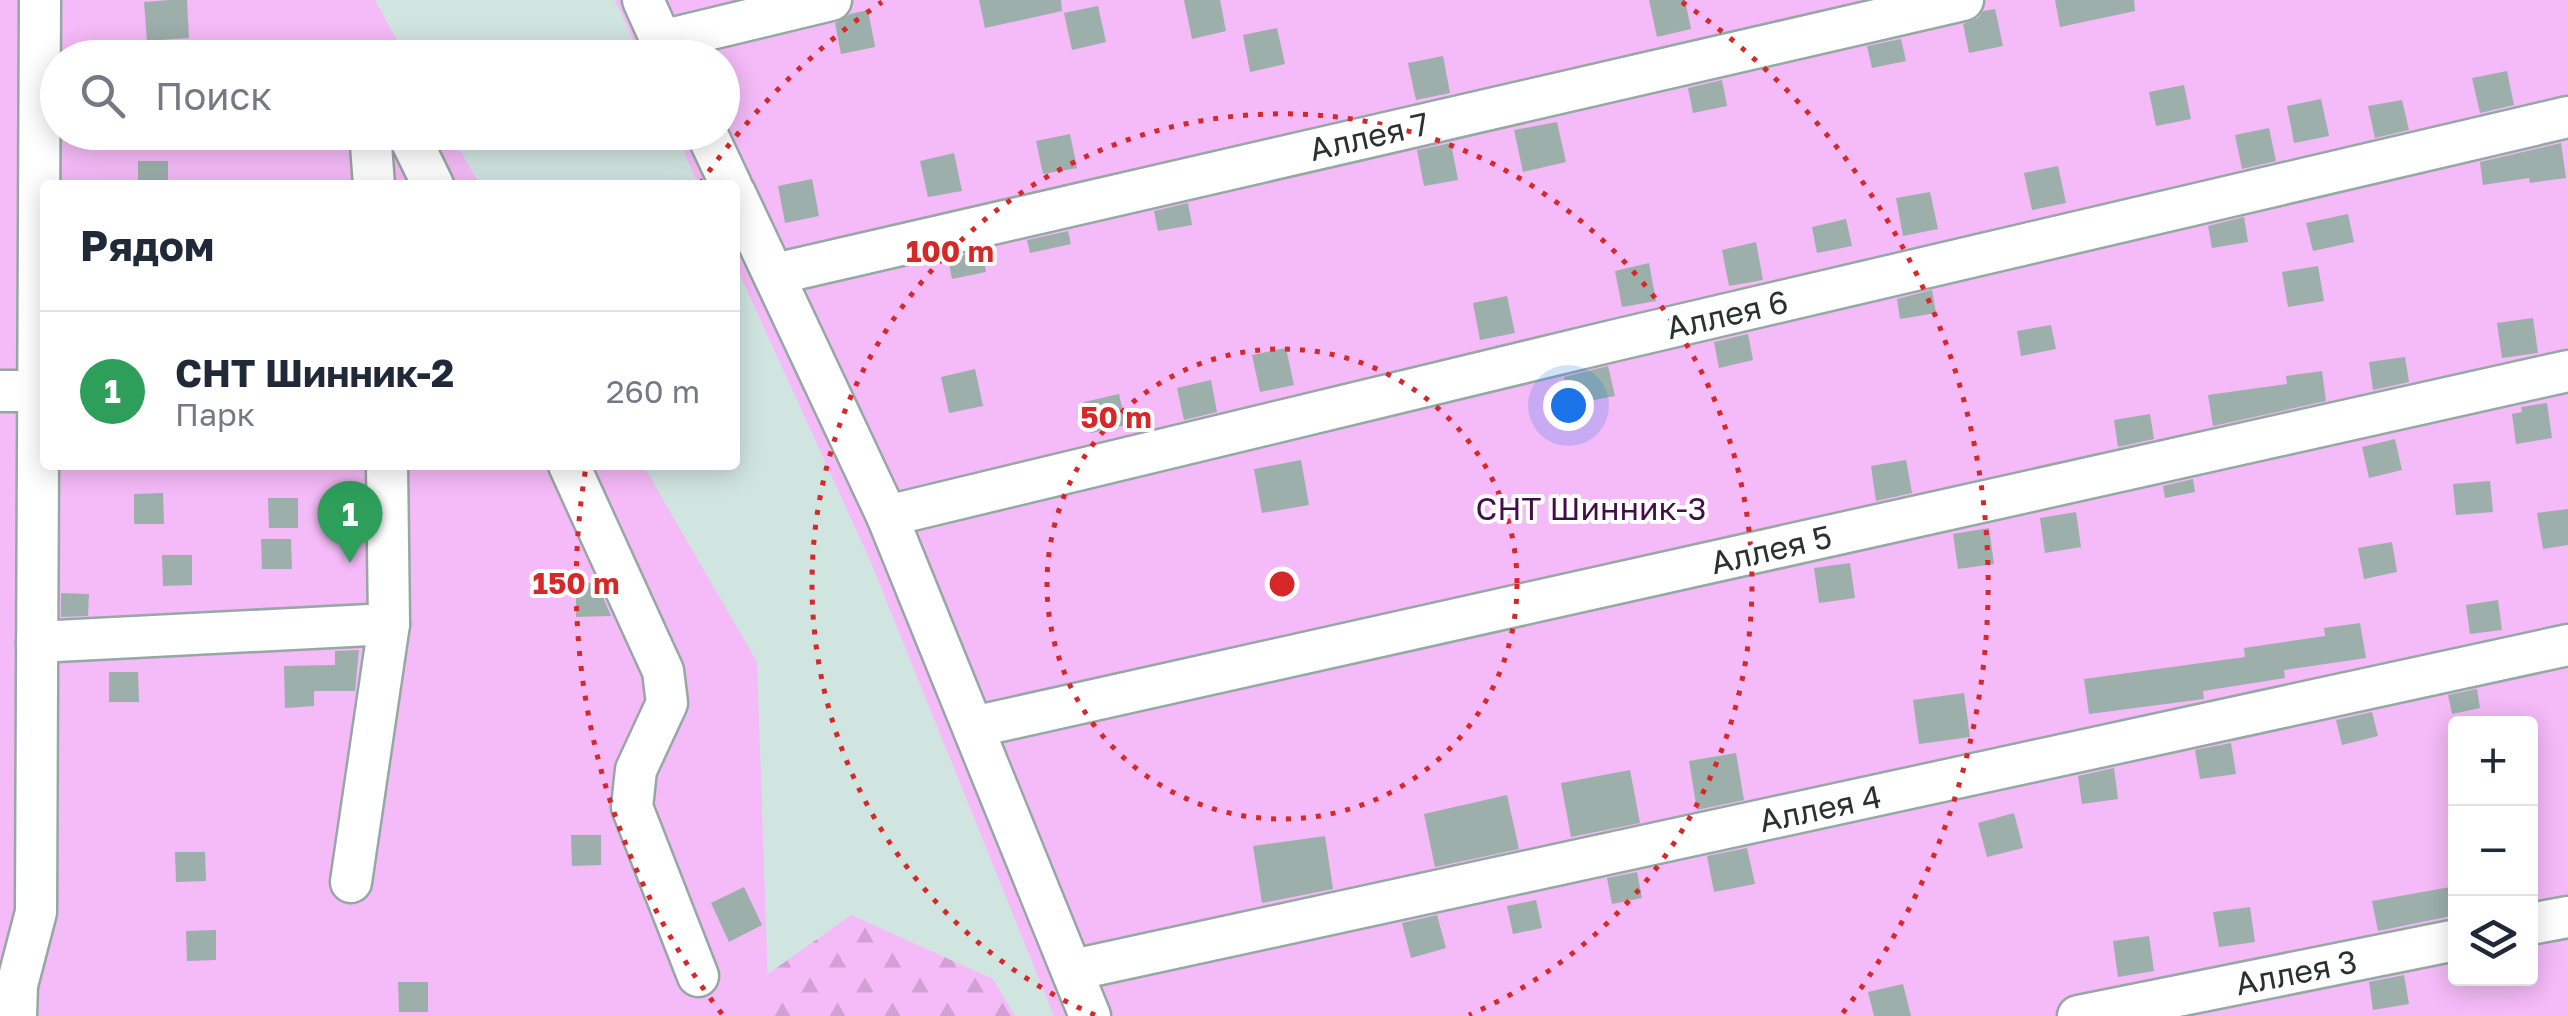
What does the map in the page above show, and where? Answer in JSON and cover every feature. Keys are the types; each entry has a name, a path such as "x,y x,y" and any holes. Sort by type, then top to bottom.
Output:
{"street":[{"path":"16,1016 17,985 36,912 38,642 28,391 40,0"},
{"path":"643,0 661,40"},
{"path":"695,40 831,0"},
{"name":"Аллея 7","path":"775,274 1964,0"},
{"name":"Аллея 6","path":"887,516 2568,117"},
{"path":"371,150 374,180"},
{"path":"416,150 431,180"},
{"path":"714,150 729,180"},
{"path":"740,203 887,516 1090,1016"},
{"name":"Аллея 5","path":"973,727 2568,370"},
{"path":"351,882 389,624 388,470"},
{"path":"571,470 663,672 666,703 636,770 632,807 698,976"},
{"path":"38,642 389,624"},
{"name":"Аллея 4","path":"1073,970 2568,644"},
{"path":"2538,923 2568,917"},
{"name":"Аллея 3","path":"2078,1016 2448,942"}],"green space":[{"path":"0,0 375,0 397,40 40,40 40,150 460,150 477,180 40,180 40,470 646,470 757,662 769,1016 0,1016"},
{"name":"СНТ Шинник-3","path":"615,0 2568,0 2568,1016 1054,1016 870,560 740,275 740,180 697,180 683,150 740,150 740,40 633,40"},
{"path":"851,915 993,979 1015,1016 709,1016"}],"building":[{"path":"187,0 189,38 147,40 144,2"},
{"path":"979,0 1061,0 1062,11 985,28"},
{"path":"1184,0 1220,0 1226,31 1192,39"},
{"path":"1649,0 1685,0 1691,29 1657,37"},
{"path":"2055,0 2134,0 2135,11 2060,27"},
{"path":"1098,6 1106,42 1072,50 1064,13"},
{"path":"1995,9 2003,46 1969,53 1963,24 1978,18 1983,11"},
{"path":"868,10 875,47 841,54 835,23"},
{"path":"1277,28 1285,64 1250,72 1243,35"},
{"path":"1901,39 1906,61 1872,68 1867,46"},
{"path":"1443,56 1450,93 1416,100 1408,63"},
{"path":"2507,71 2514,105 2480,113 2472,78"},
{"path":"1722,80 1727,106 1693,113 1688,88"},
{"path":"2184,85 2191,119 2156,126 2149,92"},
{"path":"2321,99 2329,136 2294,143 2287,106"},
{"path":"2402,100 2409,130 2375,138 2368,106"},
{"path":"1557,122 1566,162 1523,172 1514,130"},
{"path":"2269,128 2276,161 2242,169 2235,135"},
{"path":"1070,134 1077,168 1043,174 1036,141"},
{"path":"1451,143 1458,180 1424,186 1417,150"},
{"path":"2561,143 2566,178 2530,183 2529,178 2483,185 2480,162"},
{"path":"954,153 962,191 928,197 920,161"},
{"path":"138,161 168,161 168,180 138,180"},
{"path":"2058,166 2066,203 2032,210 2024,173"},
{"path":"812,179 819,216 785,223 778,186"},
{"path":"1930,192 1938,229 1903,236 1896,198"},
{"path":"1188,203 1192,225 1158,231 1154,211"},
{"path":"2348,214 2354,242 2313,251 2306,223"},
{"path":"2244,217 2248,242 2212,248 2208,226"},
{"path":"1846,219 1852,246 1817,253 1812,227"},
{"path":"1068,231 1071,244 1030,253 1027,240"},
{"path":"1756,242 1763,280 1729,286 1722,250"},
{"path":"982,251 986,272 952,279 948,258"},
{"path":"1649,263 1656,301 1622,307 1615,271"},
{"path":"2318,266 2324,301 2288,307 2282,272"},
{"path":"1932,290 1936,313 1900,319 1897,299"},
{"path":"1507,296 1515,333 1480,340 1473,303"},
{"path":"2533,318 2538,353 2502,358 2497,323"},
{"path":"2051,325 2056,349 2021,356 2017,331"},
{"path":"1748,334 1753,360 1719,368 1714,342"},
{"path":"1286,348 1294,385 1260,392 1252,355"},
{"path":"2405,357 2409,382 2373,390 2369,362"},
{"path":"1608,366 1615,396 1569,405 1564,377"},
{"path":"975,369 983,406 949,413 941,377"},
{"path":"2322,371 2326,401 2213,426 2208,395 2287,384 2286,376"},
{"path":"1211,380 1217,412 1184,420 1177,388"},
{"path":"1119,394 1126,425 1091,433 1084,402"},
{"path":"2547,403 2552,438 2516,444 2512,414 2522,412 2521,407"},
{"path":"2150,414 2154,439 2118,447 2114,420"},
{"path":"2395,439 2402,470 2369,478 2362,447"},
{"path":"1301,460 1309,505 1262,513 1254,469"},
{"path":"1906,460 1912,493 1876,501 1871,466"},
{"path":"2193,479 2195,492 2165,498 2163,486"},
{"path":"2490,481 2493,512 2456,515 2453,484"},
{"path":"163,493 164,524 134,524 134,494"},
{"path":"268,498 298,498 298,528 269,528"},
{"path":"2568,509 2568,545 2543,549 2537,513"},
{"path":"2076,512 2081,547 2045,553 2040,518"},
{"path":"1989,528 1994,564 1958,569 1953,534"},
{"path":"261,539 291,539 292,569 262,569"},
{"path":"2392,542 2397,572 2364,579 2358,548"},
{"path":"162,555 192,555 192,585 163,586"},
{"path":"1850,563 1855,598 1819,603 1814,568"},
{"path":"576,583 597,583 611,616 576,617"},
{"path":"61,593 89,594 88,616 61,617"},
{"path":"2498,600 2502,630 2470,634 2466,605"},
{"path":"2360,623 2366,658 2284,670 2285,678 2203,691 2204,699 2089,714 2084,679 2245,657 2244,648 2325,636 2324,628"},
{"path":"359,650 355,691 314,691 314,706 285,708 284,666 335,665 335,651"},
{"path":"109,672 138,672 139,702 109,702"},
{"path":"2477,689 2480,708 2452,714 2448,695"},
{"path":"1964,693 1970,737 1919,744 1913,700"},
{"path":"2372,712 2378,736 2342,745 2336,720"},
{"path":"2231,743 2236,774 2200,779 2195,750"},
{"path":"1736,753 1744,800 1697,810 1689,761"},
{"path":"2114,768 2118,799 2082,804 2078,776"},
{"path":"1630,770 1640,823 1571,837 1561,783"},
{"path":"1507,795 1519,849 1435,867 1424,814"},
{"path":"2014,813 2023,848 1987,857 1978,823"},
{"path":"571,835 601,835 601,865 572,866"},
{"path":"1325,836 1333,889 1262,903 1253,846"},
{"path":"1747,848 1755,884 1714,892 1707,856"},
{"path":"175,852 205,852 206,881 176,882"},
{"path":"1637,872 1642,898 1612,904 1607,878"},
{"path":"744,887 762,925 729,942 711,903"},
{"path":"2448,887 2448,917 2378,931 2372,901"},
{"path":"1536,900 1542,928 1513,934 1507,906"},
{"path":"2250,907 2255,942 2219,947 2213,912"},
{"path":"1437,915 1446,948 1411,958 1402,923"},
{"path":"216,930 216,960 187,961 186,931"},
{"path":"2149,936 2154,971 2118,977 2113,941"},
{"path":"2404,975 2409,1004 2373,1010 2369,982"},
{"path":"398,982 428,982 428,1012 399,1012"},
{"path":"1903,984 1911,1016 1874,1016 1868,992"}],"place":[{"name":"СНТ Шинник-2","path":"350,563"}]}
